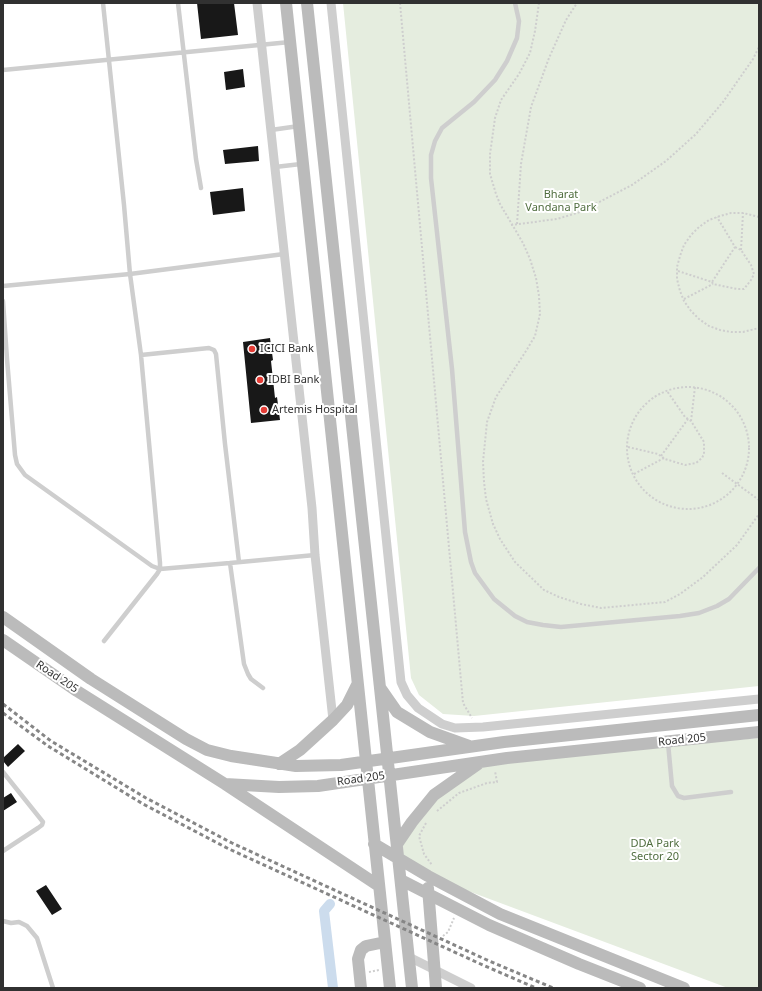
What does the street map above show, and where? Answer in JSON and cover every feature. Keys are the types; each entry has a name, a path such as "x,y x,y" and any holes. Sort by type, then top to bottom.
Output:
{"main road":[{"path":"286,3 390,988"},
{"path":"307,3 396,844 402,880 412,988"},
{"name":"Road 205","path":"3,617 91,679 186,739 207,750 231,756 279,764 296,766 341,765 512,741 759,715"},
{"name":"Road 205","path":"3,640 77,691 225,784 279,787 318,786 494,760 759,732"},
{"path":"279,764 300,750 333,720 346,704 357,685"},
{"path":"380,688 397,712 430,732 470,747"},
{"path":"396,844 434,796 481,762"},
{"path":"225,784 379,886"},
{"path":"374,844 432,873 500,914 684,988"},
{"path":"432,873 427,893 436,988"},
{"path":"402,880 489,925 579,964 640,988"},
{"path":"361,988 358,959 361,950 366,946 385,942"}],"street":[{"path":"256,3 311,500 315,555 333,720"},
{"path":"331,3 401,682 407,695 418,708 442,724 455,728 483,727 759,699"},
{"path":"409,957 471,988"}],"lane":[{"path":"103,3 130,274 141,355 160,569 104,641"},
{"path":"178,3 201,188"},
{"path":"515,3 519,21 517,38 508,61 495,80 442,128 435,141 431,155 431,178 452,369 464,524 471,562 475,573 494,599 503,608 515,616 527,622 561,627 699,613 729,600 759,568"},
{"path":"3,70 290,42"},
{"path":"271,130 299,126"},
{"path":"275,167 303,164"},
{"path":"3,286 130,274 284,254"},
{"path":"3,301 15,455 18,464 25,475 32,481 152,566 160,569 315,555"},
{"path":"141,355 208,348 214,350 216,354 239,562"},
{"path":"230,563 244,664 248,674 263,688"},
{"path":"668,741 672,786 678,796 684,798 731,792"},
{"path":"3,772 43,822 38,828 3,851"},
{"path":"3,921 19,922 27,926 37,938 53,988"}],"path":[{"path":"400,3 463,703 474,721 483,727"},
{"path":"539,3 530,53 519,74 501,100 495,118 490,154 490,174 496,194 511,225 523,244 536,278 540,314 535,336 496,397 487,422 483,462 486,499 493,524 500,539 515,562 544,590 559,597 581,604 602,608 665,602 680,594 703,577 737,545 759,514"},
{"path":"517,224 521,164 532,107 549,58 566,20 576,3"},
{"path":"511,225 557,219 580,212 632,185 666,161 696,134 723,102 759,48"},
{"path":"759,217 743,213 731,213 717,217 699,227 684,245 677,271 680,291 683,299 691,311 709,326 731,332 743,332 759,328"},
{"path":"677,271 712,283 738,289 747,286 754,274 753,269 741,250 743,213"},
{"path":"717,217 736,248 741,250"},
{"path":"683,299 712,283 736,248"},
{"path":"681,387 695,387 716,393 735,408 742,418 746,429 749,441 747,465 737,484 727,494 706,506 682,508 670,506 659,501 649,495 641,486 630,466 628,447 630,431 634,420 649,401 667,391 681,387"},
{"path":"691,421 695,387"},
{"path":"628,447 658,454 664,458 685,465 696,463 702,458 704,454 704,442 691,421 685,417 667,391"},
{"path":"661,456 688,419"},
{"path":"634,474 664,458"},
{"path":"722,473 759,500"},
{"path":"436,811 459,793 487,783 497,782 494,760"},
{"path":"426,823 419,836 424,854 432,873"},
{"path":"432,947 448,932 459,910"},
{"path":"365,974 388,967"}],"green space":[{"name":"Bharat Vandana Park","path":"343,3 759,3 759,686 474,716 443,714 419,695 411,678"},
{"name":"DDA Park Sector 20","path":"759,738 759,988 728,988 428,876 398,857 412,822 481,762"}],"building":[{"path":"197,3 234,3 238,35 201,39"},
{"path":"243,69 245,87 226,90 224,72"},
{"path":"258,146 259,161 225,164 223,150"},
{"path":"243,188 245,211 213,215 210,192"},
{"path":"270,338 275,398 277,397 280,420 251,423 243,342"},
{"path":"18,744 25,751 8,767 3,761 3,758"},
{"path":"11,793 17,802 3,811 3,798"},
{"path":"46,885 62,909 52,915 36,891"}],"waterway":[{"path":"330,904 324,911 333,988"}],"railway":[{"path":"3,704 51,741 146,798 232,843 487,960 553,988"},
{"path":"3,713 48,746 143,804 229,849 536,988"}],"place":[{"name":"ICICI Bank","path":"252,349"},
{"name":"IDBI Bank","path":"260,380"},
{"name":"Artemis Hospital","path":"264,410"}]}
